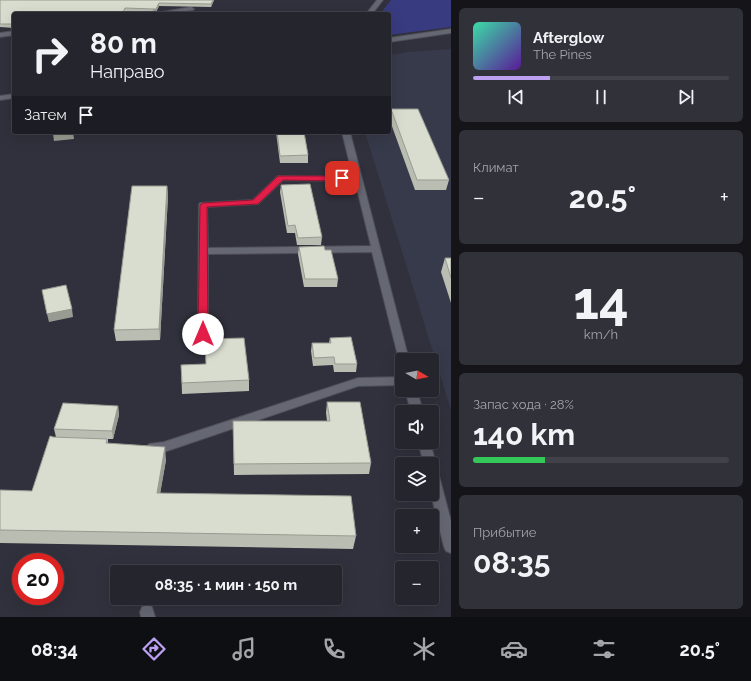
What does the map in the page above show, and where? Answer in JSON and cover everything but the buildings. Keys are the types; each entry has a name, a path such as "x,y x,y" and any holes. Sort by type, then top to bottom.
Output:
{"street":[{"path":"371,12 380,0"},
{"path":"169,12 191,9"},
{"path":"391,40 451,31"},
{"path":"0,35 12,33"},
{"path":"0,98 12,96"},
{"path":"347,134 402,353"},
{"path":"203,334 203,205 255,202 281,178 358,179"},
{"path":"203,251 376,249"},
{"path":"141,447 164,447 358,382 395,381"},
{"path":"439,499 450,541"}],"shaded area":[{"path":"391,0 451,0 451,27 391,35 391,12 382,12"},
{"path":"451,49 451,410 439,371 439,353 433,353 366,134 391,134 391,55"}],"route":[{"path":"203,334 203,205 255,202 281,178 342,178"}]}
